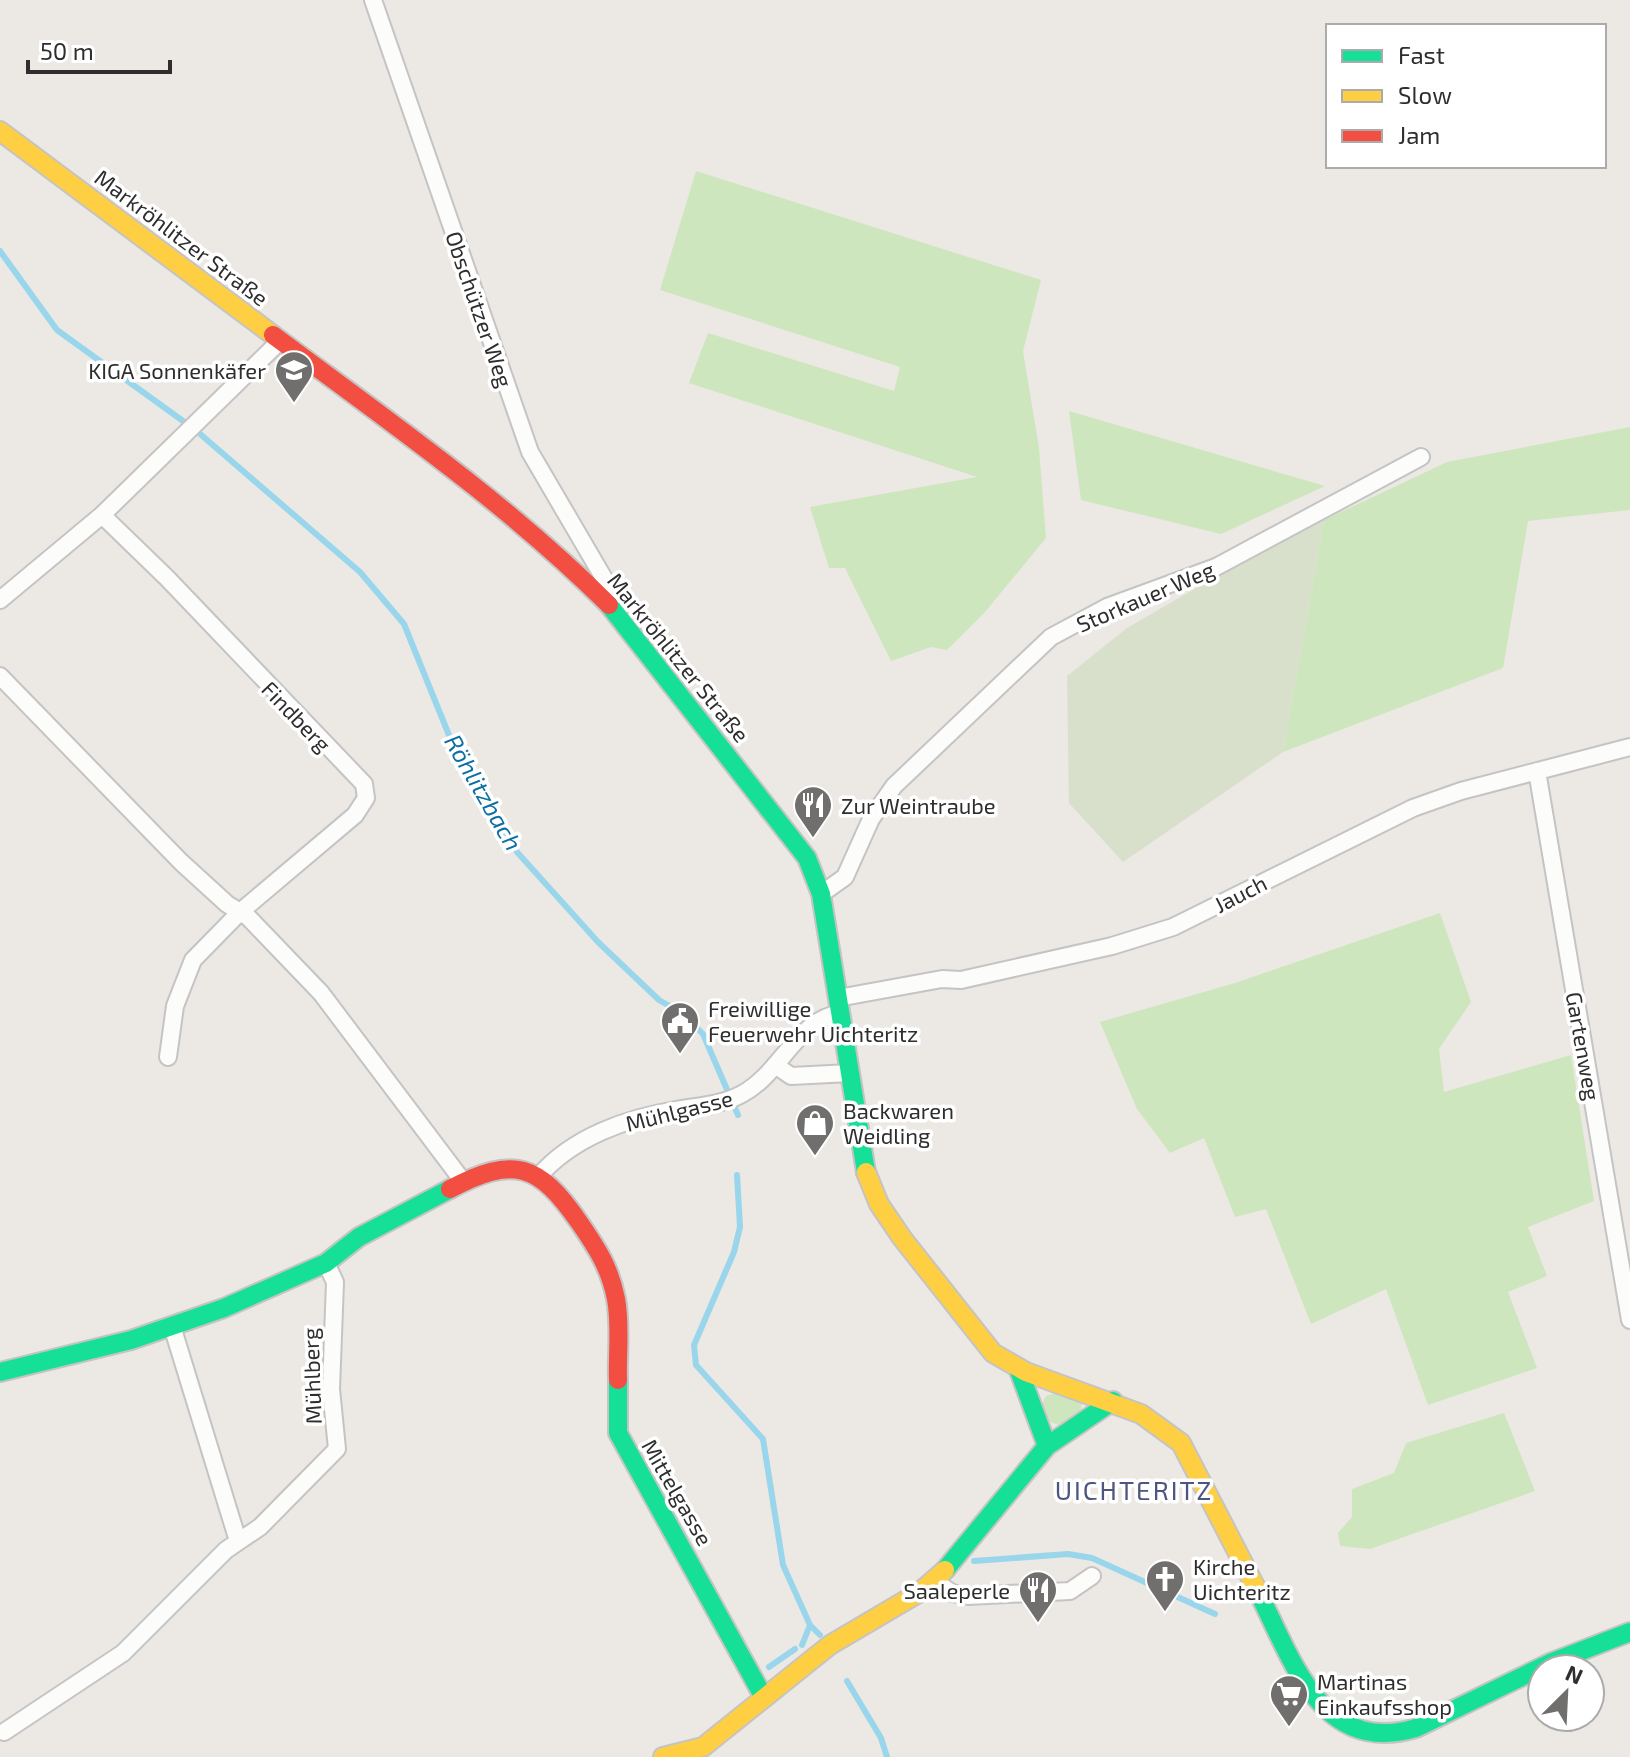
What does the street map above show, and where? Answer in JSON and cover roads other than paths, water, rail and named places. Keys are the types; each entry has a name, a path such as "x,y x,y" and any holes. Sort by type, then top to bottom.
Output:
{"main road":[{"name":"Markröhlitzer Straße","path":"0,131 496,505 567,563 611,607 779,817 807,858 821,894 864,1164 880,1206 987,1350 1018,1368 1113,1401 1164,1428 1181,1443 1311,1695 1330,1720 1353,1733 1381,1737 1405,1732 1548,1662 1630,1632"},
{"path":"0,1372 172,1326 224,1308 326,1263 359,1237 462,1180 504,1168 539,1176"},
{"name":"Mittelgasse","path":"539,1176 557,1190 594,1239 606,1261 617,1303 618,1433 651,1499 700,1578 763,1696"},
{"path":"1018,1368 1047,1446"},
{"path":"663,1757 703,1747 763,1696 854,1628 900,1606 934,1581 1047,1446 1113,1401"}],"street":[{"name":"Obschützer Weg","path":"373,0 530,452 610,590 611,607"},
{"path":"0,600 102,515 281,340"},
{"name":"Storkauer Weg","path":"821,894 845,877 871,819 894,786 1051,637 1107,607 1216,567 1421,457"},
{"name":"Findberg","path":"102,515 167,578 364,784 366,798 355,815 305,862 240,912"},
{"path":"0,676 181,862 240,912 321,993 462,1180"},
{"name":"Jauch","path":"839,1006 942,979 961,980 1112,946 1173,927 1413,808 1630,747"},
{"name":"Gartenweg","path":"1537,771 1630,1320"},
{"path":"168,1057 175,1006 189,966 240,912"},
{"name":"Mühlgasse","path":"539,1176 550,1164 623,1121 725,1102 742,1095 814,1023 839,1006"},
{"path":"775,1065 791,1076 850,1073"},
{"name":"Mühlberg","path":"4,1732 123,1653 238,1541 260,1527 337,1449 331,1389 335,1282 326,1263"},
{"path":"172,1326 238,1541"},
{"path":"934,1581 952,1593 968,1596 1070,1591 1092,1576"}],"waterway":[{"name":"Röhlitzbach","path":"0,251 57,330 183,421"},
{"name":"Röhlitzbach","path":"199,433 360,572 404,624 457,755 517,852 598,942 659,1000 682,1013 703,1034 738,1115"},
{"name":"Röhlitzbach","path":"737,1175 740,1227 734,1252 694,1345 696,1365 763,1439 783,1565 810,1625 820,1635"},
{"path":"974,1561 1068,1554 1092,1558 1215,1614"},
{"path":"802,1645 810,1625"},
{"path":"769,1667 795,1649"},
{"name":"Röhlitzbach","path":"847,1681 881,1738 887,1757"}],"place":[{"name":"KIGA Sonnenkäfer","path":"294,404"},
{"name":"Zur Weintraube","path":"813,839"},
{"name":"Freiwillige Feuerwehr Uichteritz","path":"680,1055"},
{"name":"Backwaren Weidling","path":"815,1157"},
{"name":"Kirche Uichteritz","path":"1165,1613"},
{"name":"Saaleperle","path":"1038,1624"},
{"name":"Martinas Einkaufsshop","path":"1289,1728"}],"district":[{"name":"UICHTERITZ","path":"1134,1489"}]}
